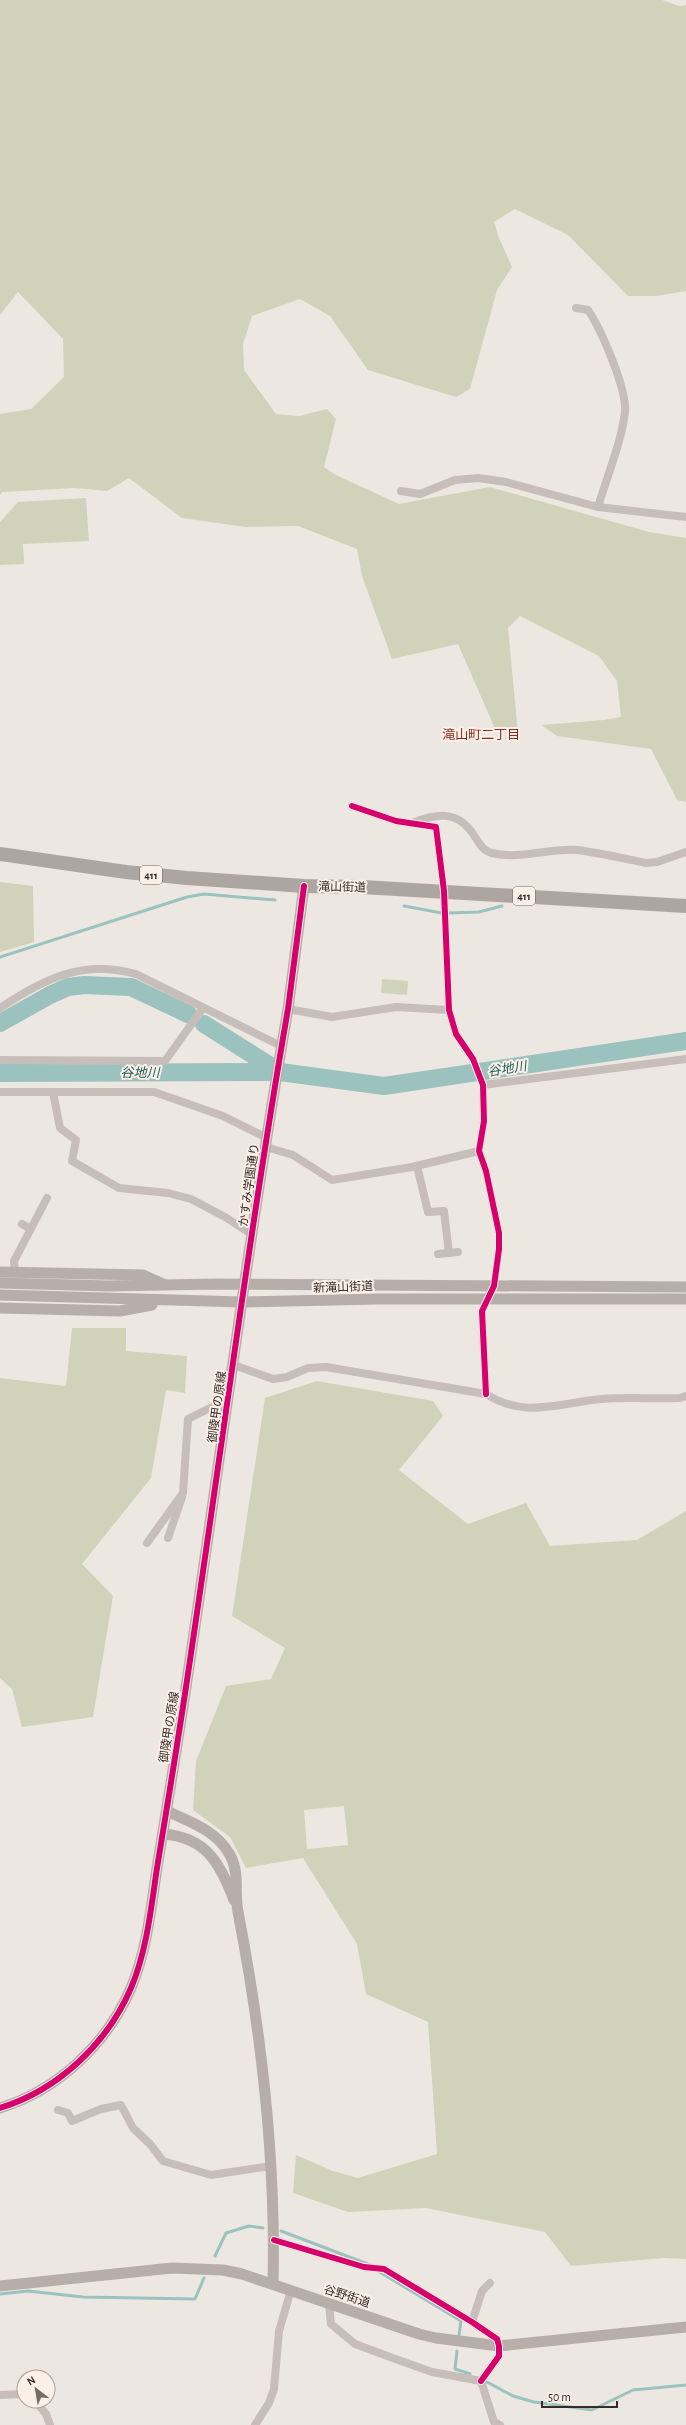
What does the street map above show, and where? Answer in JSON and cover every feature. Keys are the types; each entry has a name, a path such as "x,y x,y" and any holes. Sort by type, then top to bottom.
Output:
{"highway":[{"name":"滝山街道","path":"0,854 126,872 304,886 444,892 686,906"}],"main road":[{"path":"281,1048 288,1009 304,886"},
{"name":"かすみ学園通り","path":"245,1285 281,1048"},
{"path":"0,1272 143,1275 166,1285"},
{"name":"新滝山街道","path":"0,1283 109,1286 245,1285 686,1287"},
{"name":"御陵甲の原線","path":"0,2108 42,2090 71,2069 96,2046 117,2016 131,1988 143,1954 167,1811 245,1285"},
{"name":"新滝山街道","path":"0,1296 243,1302 489,1299 686,1299"},
{"path":"0,1308 120,1311 174,1301"},
{"path":"167,1811 204,1828 216,1836 230,1855 236,1871 237,1908 260,2039 271,2166 274,2240 273,2284"},
{"path":"163,1834 189,1838 201,1846 223,1872 237,1908"},
{"name":"谷野街道","path":"0,2286 188,2267 235,2272 436,2338 499,2346 686,2327"}],"street":[{"path":"576,308 588,310 599,326 614,368 625,411 598,507"},
{"path":"401,491 420,494 455,480 478,478 506,482 598,507 686,517"},
{"path":"352,806 396,821 436,828 444,892 449,1010 456,1034 473,1059 482,1084 484,1121 479,1151 486,1171 499,1233 499,1249 494,1286 482,1311 486,1394"},
{"path":"411,823 434,815 464,821 482,848 490,853 512,856 576,850 646,863 657,862 686,852"},
{"path":"0,1008 48,979 68,972 91,968 118,969 136,974 281,1048"},
{"path":"288,1009 332,1017 396,1007 449,1010"},
{"path":"0,1060 165,1061 203,1008"},
{"path":"482,1084 686,1059"},
{"path":"0,1092 154,1092 223,1116 266,1142 293,1155 332,1180 417,1166 479,1151"},
{"path":"53,1092 60,1128 76,1140 72,1161 119,1188 168,1193 191,1200 226,1217 253,1235"},
{"path":"417,1166 428,1212 444,1211 449,1253"},
{"path":"15,1272 14,1261 47,1198"},
{"path":"22,1224 31,1229"},
{"path":"438,1254 458,1252"},
{"path":"234,1365 273,1379 287,1378 308,1368 326,1367 486,1394 505,1404 541,1408 603,1399 680,1398 686,1396"},
{"path":"168,1538 183,1493 188,1419 214,1406 228,1407"},
{"path":"147,1544 183,1493"},
{"path":"58,2110 68,2113 72,2121 101,2109 122,2105 133,2128 150,2144 164,2162 211,2174 271,2166"},
{"path":"274,2240 364,2267 378,2268 472,2322 497,2339 499,2356 483,2375 481,2381 495,2424"},
{"path":"472,2322 482,2291 490,2283"},
{"path":"255,2425 269,2402 274,2389 279,2331 291,2290"},
{"path":"329,2304 331,2324 355,2344 432,2372 481,2381"},
{"path":"0,2395 16,2394"},
{"path":"42,2409 46,2414 50,2425"}],"green space":[{"path":"0,0 662,0 679,6 686,5 686,291 657,296 628,296 568,235 515,209 494,222 499,238 512,267 497,290 470,389 456,397 368,370 330,316 300,299 252,316 243,344 244,370 276,414 299,416 327,409 336,419 324,467 336,475 399,504 490,487 649,532 686,538 686,802 677,800 651,749 557,736 541,725 604,720 621,717 617,681 599,656 520,616 508,628 518,733 496,731 458,644 392,659 362,576 357,549 298,526 246,527 182,518 129,478 107,491 75,488 2,492 0,495 0,414 31,409 64,377 63,339 18,292 0,315"},
{"path":"86,498 89,541 23,544 24,564 0,565 0,522 18,502"},
{"path":"0,882 33,886 34,942 0,952"},
{"path":"382,979 408,981 407,995 381,993"},
{"path":"72,1328 126,1328 126,1351 187,1356 185,1393 166,1390 151,1478 82,1564 113,1596 93,1717 22,1727 12,1689 0,1678 0,1378 66,1386"},
{"path":"317,1381 433,1401 443,1416 399,1470 468,1524 526,1503 550,1546 637,1540 686,1511 686,2259 664,2258 571,2266 545,2232 426,2208 348,2212 293,2193 296,2155 333,2171 358,2178 437,2154 428,2022 366,1994 357,1944 303,1858 246,1868 230,1837 193,1810 196,1761 226,1686 271,1679 285,1648 232,1616 265,1398","holes":["344,1806 348,1845 307,1849 304,1810"]}],"waterway":[{"path":"0,957 187,897 204,894 275,900"},
{"path":"404,906 442,913"},
{"path":"449,913 479,912 502,906"},
{"name":"谷地川","path":"0,1023 50,995 68,987 84,985 131,987 188,1014"},
{"name":"谷地川","path":"204,1024 280,1072"},
{"name":"谷地川","path":"0,1073 280,1072 384,1086 686,1041"},
{"path":"215,2256 226,2233 249,2226 263,2228"},
{"path":"281,2231 373,2266"},
{"path":"378,2271 461,2321 459,2335"},
{"path":"0,2294 28,2291 83,2297 195,2299 204,2278"},
{"path":"457,2351 455,2369 470,2374"},
{"path":"487,2382 513,2396 534,2402 592,2410 633,2390 686,2385"}],"cycle path":[{"path":"352,806 396,821 436,827 444,891 449,1010 456,1034 473,1059 483,1085 484,1121 479,1151 486,1171 499,1233 499,1249 494,1286 482,1311 486,1394"},
{"path":"0,2108 42,2090 61,2077 94,2046 109,2028 121,2008 131,1988 145,1944 176,1755 248,1263 288,1009 304,886"},
{"path":"274,2240 364,2267 384,2269 472,2322 497,2339 499,2356 481,2381"}],"district":[{"name":"滝山町二丁目","path":"481,734"}]}
